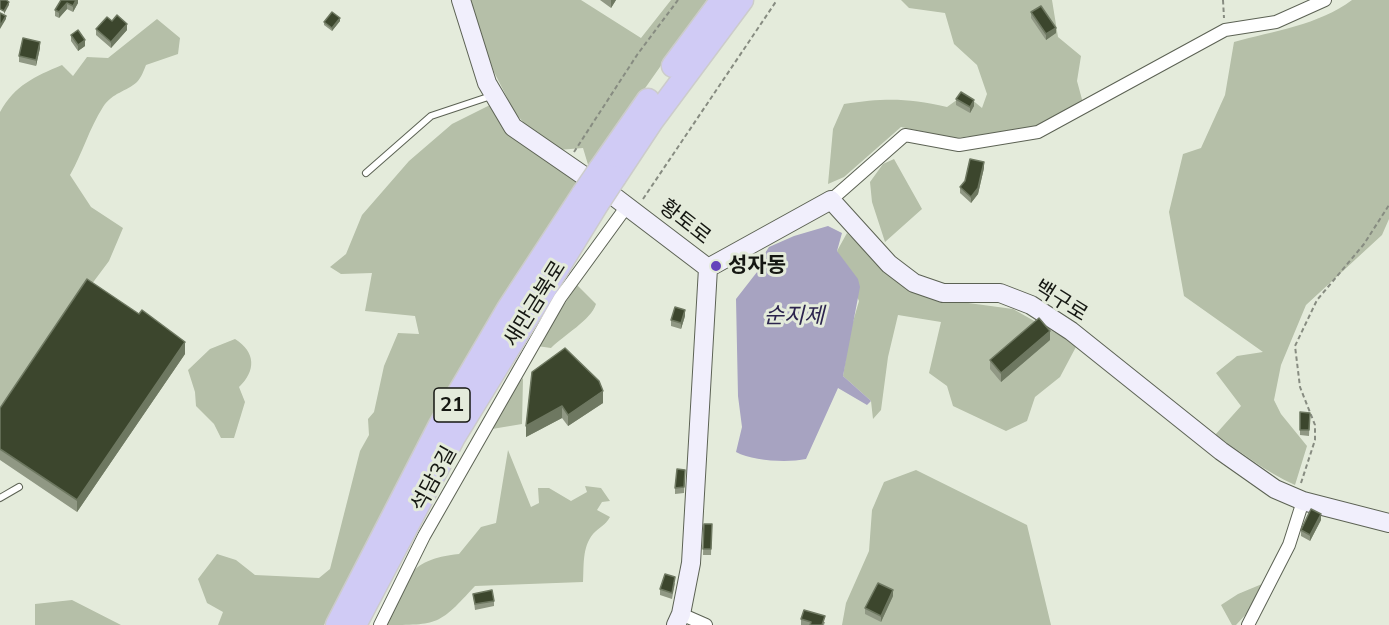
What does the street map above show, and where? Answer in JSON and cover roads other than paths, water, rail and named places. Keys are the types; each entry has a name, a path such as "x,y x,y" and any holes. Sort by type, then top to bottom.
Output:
{"highway":[{"name":"새만금북로","path":"354,625 454,437 591,198 722,0"},
{"name":"새만금북로","path":"607,173 652,121 742,0"},
{"name":"새만금북로","path":"337,625 446,416 508,309 591,198"}],"street":[{"name":"황토로","path":"460,0 487,83 513,127 631,209 708,268 691,563 678,620"},
{"path":"708,268 831,200 905,135 959,146 1038,132 1225,30 1276,22 1325,0"},
{"name":"백구로","path":"831,200 890,264 914,283 943,292 1000,293 1031,305 1071,331 1221,451 1275,489 1300,499 1389,523"},
{"name":"석담3길","path":"380,625 424,536 554,308 631,209"},
{"path":"1248,625 1289,545 1300,499"},
{"path":"678,620 706,625"}],"lane":[{"path":"366,173 431,116 494,95"},
{"path":"0,498 19,488"}],"water":[{"name":"순지제","path":"828,226 842,233 837,251 858,279 860,287 843,376 871,401 867,405 838,388 806,459 770,460 743,455 736,452 742,427 738,396 736,299 757,272 760,261 769,247 794,236"}],"place":[{"name":"성자동","path":"716,266"}]}
